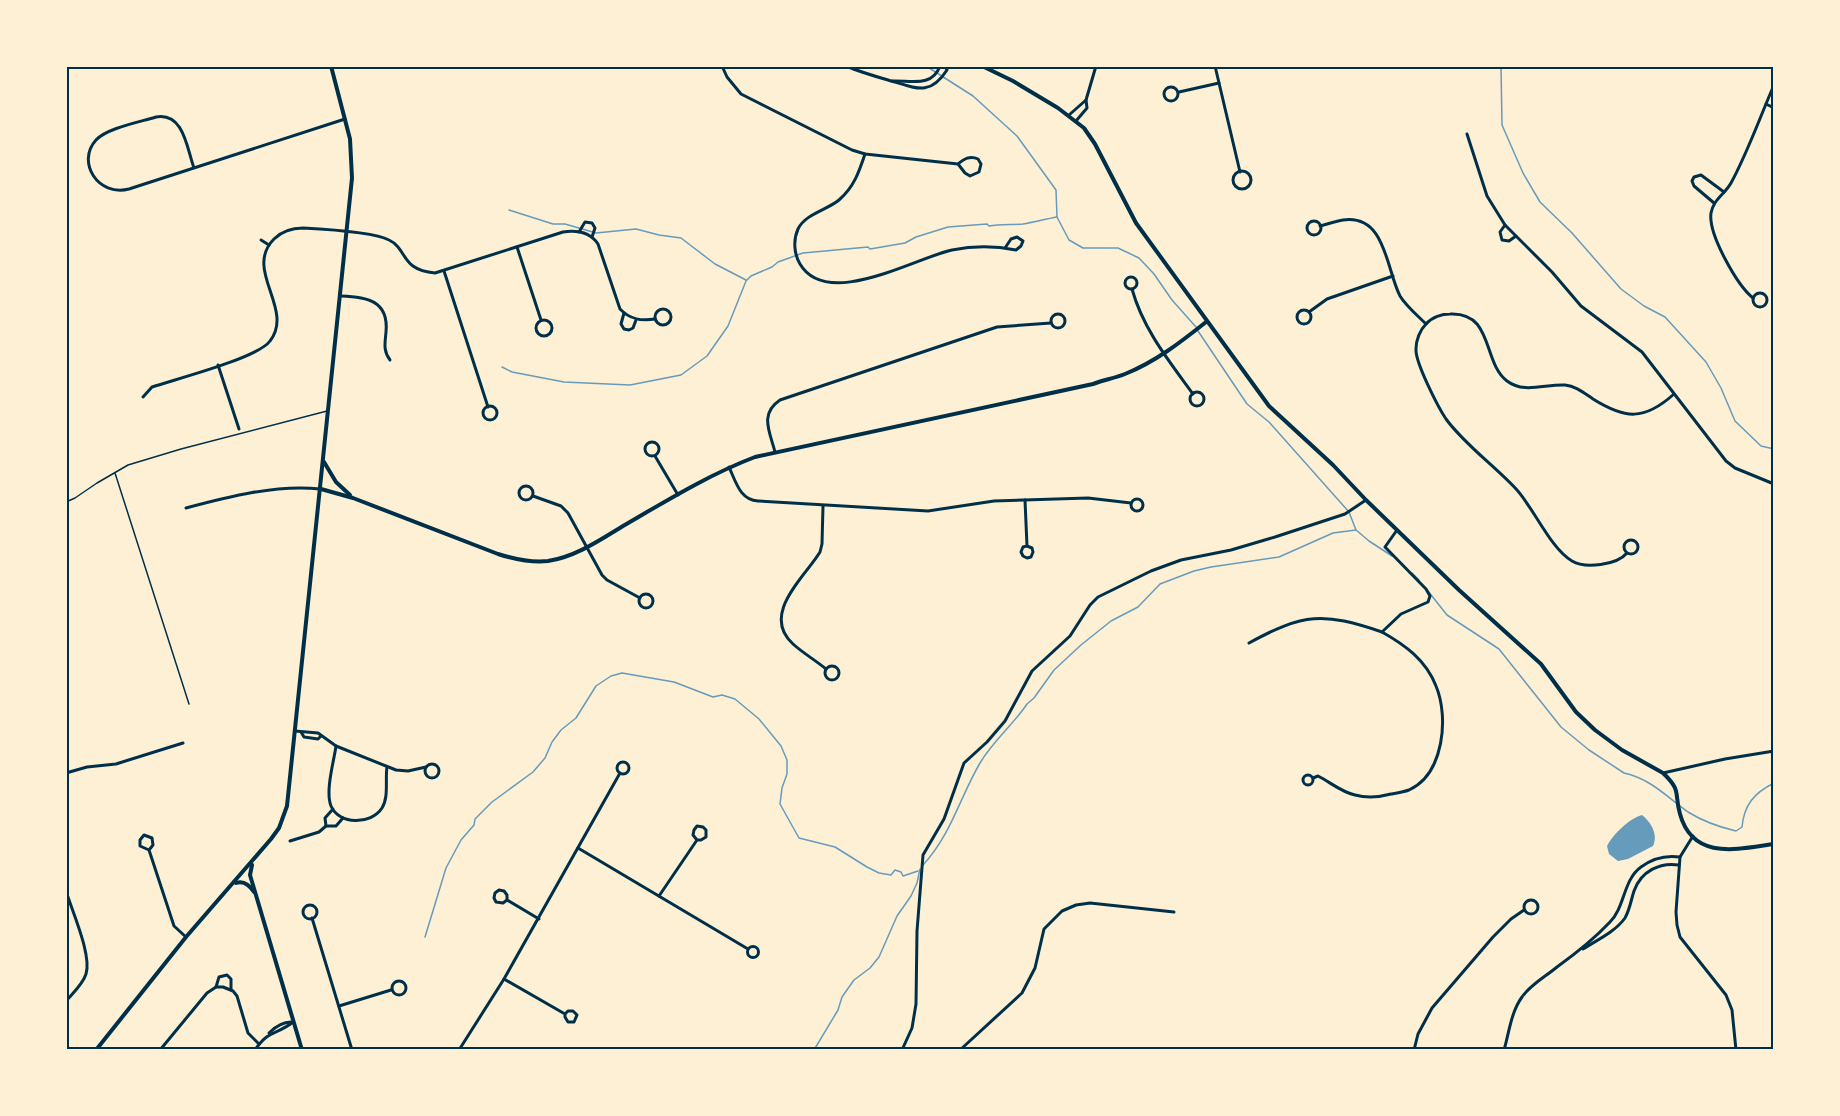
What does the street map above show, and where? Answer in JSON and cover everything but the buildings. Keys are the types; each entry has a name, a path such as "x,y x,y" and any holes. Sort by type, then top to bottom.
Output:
{"street":[{"path":"96,1050 186,937 253,862 284,817 288,798 315,528 324,462 352,170 350,139 331,66"},
{"path":"723,66 726,77 741,94 852,150 865,154 958,164 970,176 979,172 981,164 973,157 965,158 958,164"},
{"path":"846,66 915,88 927,88 940,81 947,70 945,66"},
{"path":"891,81 926,81 938,73 940,66"},
{"path":"982,66 1013,81 1076,121 1095,144 1136,223 1269,406 1333,465 1459,590 1541,664 1576,712 1595,730 1622,750 1663,773 1677,790 1682,821 1693,836 1708,846 1720,850 1774,844"},
{"path":"1076,121 1085,112 1086,100 1096,66"},
{"path":"1215,66 1240,172"},
{"path":"1179,92 1219,83"},
{"path":"1169,86 1179,92 1177,99 1172,101 1168,100 1164,94 1165,89 1169,86"},
{"path":"1753,298 1757,294 1763,294 1766,303 1760,307 1756,306 1753,298 1745,291 1730,268 1713,230 1710,217 1714,202 1731,184 1774,86"},
{"path":"1069,116 1086,100"},
{"path":"1766,104 1774,108"},
{"path":"194,168 180,127 173,119 165,116 105,133 94,142 89,154 89,163 96,179 104,188 115,191 129,189 194,168 345,119"},
{"path":"1467,134 1487,196 1505,225 1581,306 1642,352 1726,461 1735,468 1774,484"},
{"path":"865,154 853,185 838,201 808,218 798,229 795,243 797,260 812,278 834,283 888,273 925,258 955,250 1020,249 1023,241 1013,237 1005,248"},
{"path":"1240,172 1248,174 1251,179 1249,185 1244,188 1236,187 1233,182 1234,177 1240,172"},
{"path":"1714,202 1694,186 1692,181 1694,177 1701,175 1724,192"},
{"path":"1320,226 1319,232 1315,234 1309,233 1307,229 1309,223 1313,221 1320,226 1350,219 1374,230 1382,243 1404,301 1426,324"},
{"path":"579,232 585,222 592,223 595,228 592,237"},
{"path":"1505,225 1500,232 1502,240 1509,241 1516,236"},
{"path":"143,397 152,387 259,351 269,343 276,331 278,317 264,268 264,258 269,245 277,236 292,229 347,232 389,240 394,243 405,260 414,267 427,272 444,271 563,232 579,232 592,237 600,250 617,304 624,313 636,320 656,319"},
{"path":"261,240 269,245"},
{"path":"518,247 541,320"},
{"path":"444,271 488,407"},
{"path":"1309,312 1308,322 1303,324 1298,320 1297,316 1301,311 1309,312 1327,299 1393,276"},
{"path":"1132,289 1136,286 1137,280 1129,277 1125,284 1132,289 1139,310 1156,343 1193,394"},
{"path":"341,296 366,298 380,307 386,320 385,350 390,360"},
{"path":"660,309 668,311 671,316 664,325 659,324 656,319 656,312 660,309"},
{"path":"624,313 621,324 624,329 633,328 636,320"},
{"path":"1627,553 1624,557 1603,564 1588,566 1580,565 1562,554 1517,490 1446,418 1417,359 1417,340 1426,324 1434,318 1446,314 1458,314 1470,318 1484,332 1496,368 1513,385 1574,387 1621,414 1648,412 1674,394"},
{"path":"1054,315 1060,315 1064,319 1064,325 1059,328 1053,327 1051,323 1054,315"},
{"path":"541,320 548,321 551,325 550,333 540,335 536,329 541,320"},
{"path":"186,508 248,494 300,488 321,489 353,498 498,554 516,559 548,561 587,547 729,467 775,452 1093,384 1125,374 1163,354 1206,322"},
{"path":"775,452 767,414 770,407 780,400 997,327 1051,323"},
{"path":"219,365 239,429"},
{"path":"1197,392 1202,394 1204,399 1202,403 1193,404 1191,399 1193,394 1197,392"},
{"path":"488,407 494,407 497,411 496,417 492,420 487,420 483,416 484,410 488,407"},
{"path":"649,442 655,442 659,446 659,451 655,456 645,452 645,446 649,442"},
{"path":"655,456 678,495"},
{"path":"324,462 336,482 353,498"},
{"path":"729,467 739,490 750,501 928,511 994,501 1088,498 1131,503 1135,499 1140,499 1143,506 1136,511 1131,503"},
{"path":"524,487 529,487 533,495 525,500 520,496 520,491 524,487"},
{"path":"533,495 564,508 602,575 640,598"},
{"path":"1025,500 1027,546"},
{"path":"902,1050 912,1028 916,1004 916,931 923,855 944,819 964,763 1005,721 1032,671 1070,636 1090,605 1098,597 1151,571 1181,560 1231,550 1275,537 1345,514 1366,500"},
{"path":"823,506 820,552 787,598 781,617 783,628 791,643 826,669"},
{"path":"1382,632 1401,614 1428,602 1430,596 1385,547 1397,530"},
{"path":"1635,541 1638,544 1637,551 1632,555 1627,553 1624,547 1626,543 1635,541"},
{"path":"1027,546 1032,548 1033,552 1031,557 1027,558 1021,552 1023,547 1027,546"},
{"path":"649,595 653,600 652,604 647,608 642,607 640,598 649,595"},
{"path":"1249,643 1284,625 1322,618 1353,621 1382,632 1404,644 1422,662 1436,685 1444,723 1443,736 1437,755 1420,782 1410,790 1389,795 1357,796 1337,788 1318,776 1313,778"},
{"path":"830,666 836,667 838,676 828,679 825,674 826,669 830,666"},
{"path":"295,731 305,730 318,733 336,746 402,771 436,765 438,774 428,776 425,772 426,767"},
{"path":"66,773 87,766 116,764 183,743"},
{"path":"336,746 329,791 333,809 343,818 363,819 379,811 386,796 387,767"},
{"path":"1663,773 1715,761 1774,752"},
{"path":"459,1050 504,979 620,773"},
{"path":"326,826 325,818 333,809"},
{"path":"290,841 319,832 326,826 336,826 343,818"},
{"path":"659,896 697,840 706,837 706,830 703,826 697,826 694,830 693,835 697,840"},
{"path":"148,850 153,845 152,838 144,836 140,840 140,846 148,850 174,926 186,937"},
{"path":"1693,836 1680,857 1677,925 1680,937 1726,995 1732,1010 1736,1050"},
{"path":"578,848 748,949"},
{"path":"1576,953 1614,917 1633,874 1641,867 1661,857 1680,857"},
{"path":"1661,857 1662,865"},
{"path":"253,862 250,875 302,1050"},
{"path":"1504,1050 1513,1016 1521,998 1530,988 1619,924 1629,909 1638,880 1649,870 1662,865 1679,865"},
{"path":"235,883 241,881 257,895"},
{"path":"507,900 503,903 496,902 495,893 499,890 504,891 507,900 538,919"},
{"path":"66,891 87,966 84,979 66,1000"},
{"path":"1414,1050 1418,1034 1432,1008 1493,937 1524,910 1528,900 1537,903 1537,910 1534,913 1524,910"},
{"path":"960,1050 1022,993 1035,968 1044,929 1062,911 1076,905 1090,903 1174,912"},
{"path":"307,906 313,906 315,909 316,915 312,918 304,915 304,909 307,906"},
{"path":"312,918 352,1050"},
{"path":"160,1050 207,993 216,987 219,977 227,975 231,979 231,989 237,996 248,1033 259,1044"},
{"path":"504,979 565,1014 568,1022 574,1022 576,1019 576,1013 573,1011 570,1010 565,1014"},
{"path":"339,1006 391,990 394,983 398,981 404,982 406,986 402,994 391,990"},
{"path":"216,987 231,989"},
{"path":"255,1050 268,1034 286,1028 293,1022"}],"lane":[{"path":"66,502 114,472 181,449 312,413 328,411"},
{"path":"114,472 189,704"}],"water":[{"path":"1642,815 1653,829 1655,838 1653,846 1628,859 1618,861 1609,854 1607,846 1622,827"}],"waterway":[{"path":"926,66 973,96 1017,136 1056,190 1057,217 1069,240 1083,248 1118,248 1139,258 1196,327"},
{"path":"1501,66 1502,125 1523,173 1540,202 1572,233 1621,289 1644,306 1665,317 1706,362 1721,388 1735,421 1761,446 1774,449"},
{"path":"509,210 553,224 565,224 596,233 636,229 681,238 715,264 746,280"},
{"path":"502,367 512,372 564,382 630,385 681,375 707,356 728,326 746,281 778,262 803,253 868,247 870,249 905,243 948,227 1023,224 1057,217"},
{"path":"1198,331 1247,404 1269,422 1349,512 1356,530 1392,556"},
{"path":"923,865 941,841 973,776 991,747 1034,698 1054,670 1111,621 1138,607 1160,584 1194,571 1279,557 1333,533 1356,530"},
{"path":"1412,573 1419,580"},
{"path":"1428,591 1447,615 1499,649 1561,727 1589,750 1624,773 1651,784 1694,816 1736,831 1742,827 1745,812 1751,801 1774,783"},
{"path":"425,937 446,868 461,840 474,825 475,819 492,802 533,772 545,758 552,742 561,730 576,718 596,686 611,676 622,673 674,682 713,697 722,695 735,699 759,719 781,746 787,760 787,774 780,804 799,838 835,847 879,873 891,875 895,870 901,872 903,876 918,871"},
{"path":"814,1050 838,1010 842,997 854,980 870,968 879,957 897,916 911,896 920,869"}]}
